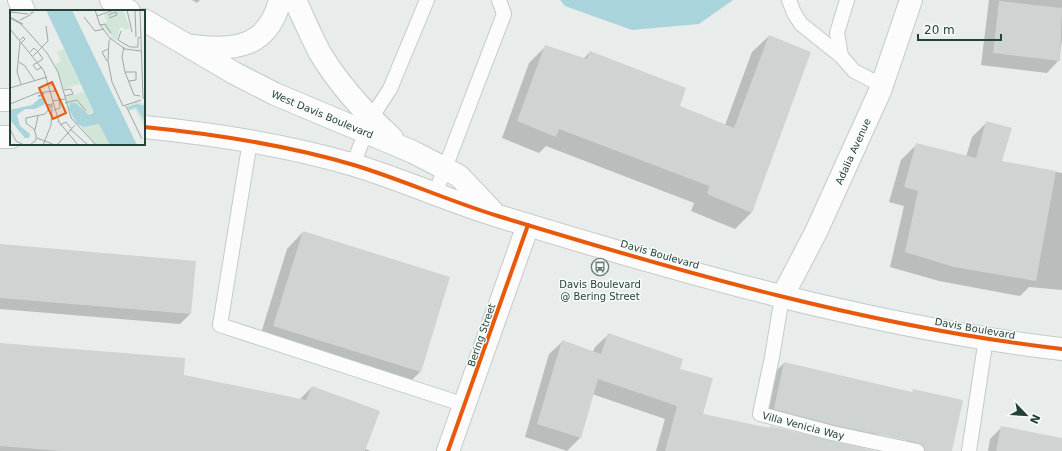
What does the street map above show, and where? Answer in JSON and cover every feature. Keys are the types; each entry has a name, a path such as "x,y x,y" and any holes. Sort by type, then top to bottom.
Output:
{"street":[{"path":"19,0 24,10"},
{"path":"111,0 127,10"},
{"path":"186,46 227,49 250,43 270,26 280,0"},
{"path":"295,0 320,52 368,125 400,146 458,176 495,215"},
{"name":"Adalia Avenue","path":"782,297 816,232 881,85 911,0"},
{"name":"West Davis Boulevard","path":"145,21 186,46 275,94 368,125"},
{"name":"Davis Boulevard","path":"145,126 256,142 353,165 495,215 782,297 897,322 986,338 1062,349"},
{"name":"Bering Street","path":"448,451 528,225"}],"lane":[{"path":"353,165 368,125 390,89 427,0"},
{"path":"435,194 504,14 499,0"},
{"path":"789,0 794,13 802,24 841,56 854,71 881,85"},
{"path":"841,56 837,33 847,0"},
{"path":"256,142 220,325 465,406"},
{"name":"Villa Venicia Way","path":"782,297 772,357 760,414 832,433 917,451"},
{"path":"969,451 986,338"}],"water":[{"path":"560,0 733,0 699,24 632,30 565,6"}],"building":[{"path":"999,1 1062,8 1060,61 993,53"},
{"path":"769,35 811,52 752,213 707,194 709,186 559,129 556,137 517,121 545,45 587,59 590,51 686,88 680,106 734,128"},
{"path":"986,121 1012,128 1002,161 1056,171 1036,281 954,267 905,252 918,191 904,187 916,143 976,158"},
{"path":"303,231 450,277 421,372 273,326"},
{"path":"0,244 196,261 191,314 0,298"},
{"path":"608,333 683,359 680,369 713,378 703,414 770,428 770,426 876,451 665,451 677,406 598,379 581,438 537,424 562,340 601,354"},
{"path":"0,343 185,358 184,375 306,400 312,386 380,411 365,451 61,451 0,446"},
{"path":"784,362 912,392 913,389 963,400 952,451 925,451 923,445 919,443 834,425 774,409"},
{"path":"1001,426 1062,438 1062,451 996,451"}],"cycle path":[{"path":"145,127 250,141 328,158 390,177 498,216 636,257 777,295 919,327 1062,349"},
{"path":"448,451 528,225"}],"place":[{"name":"Davis Boulevard @ Bering Street","path":"600,267"}]}
